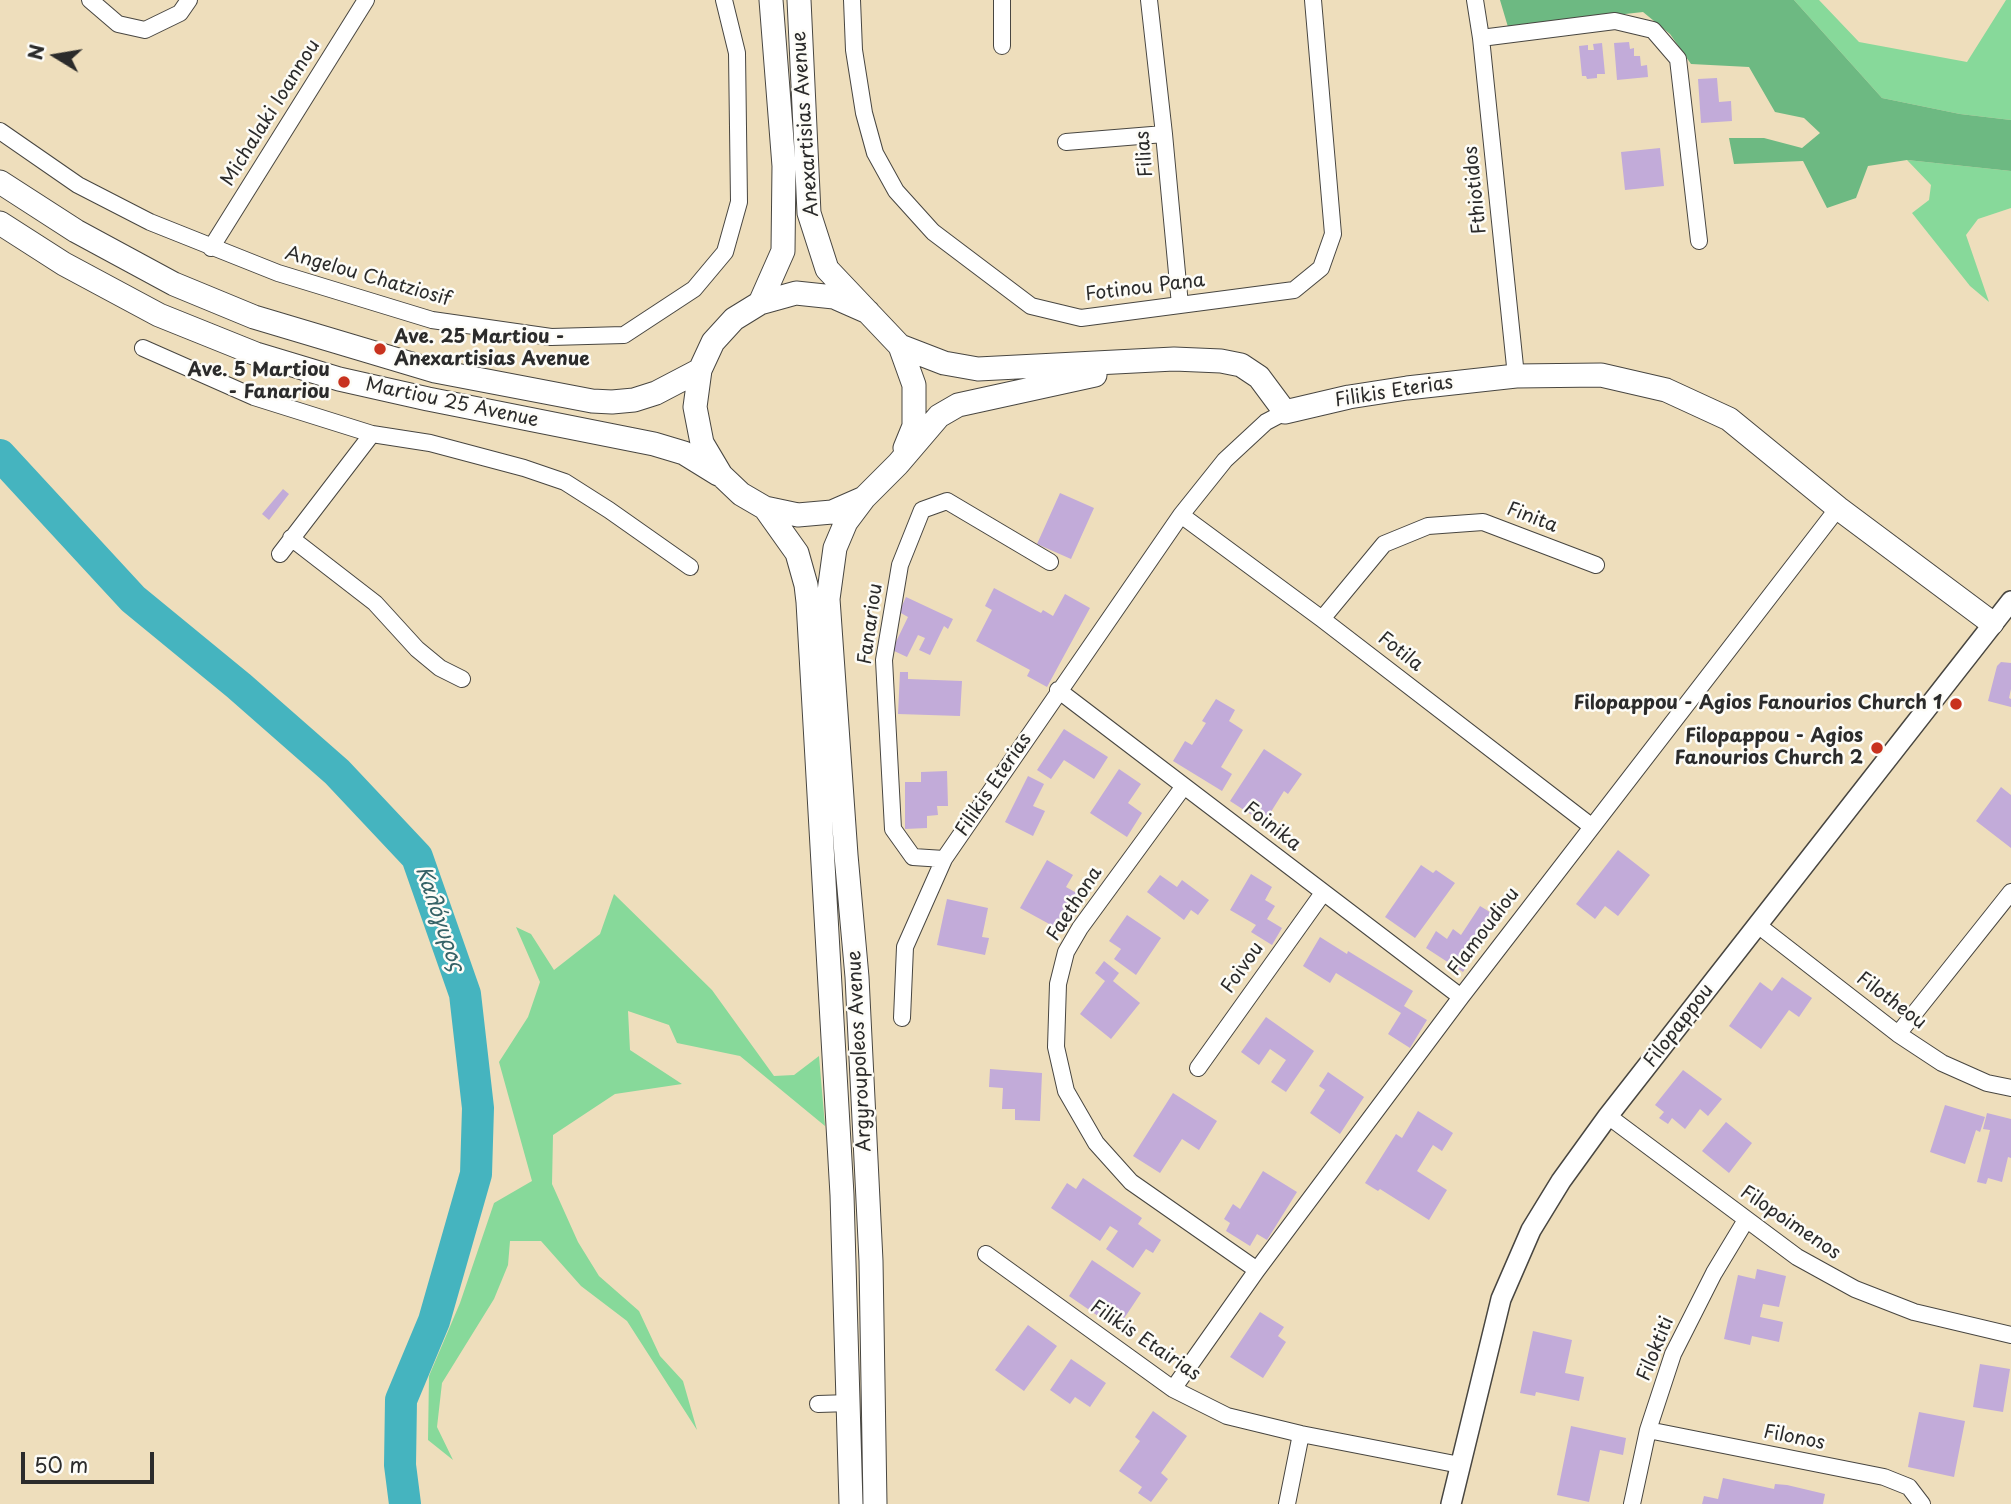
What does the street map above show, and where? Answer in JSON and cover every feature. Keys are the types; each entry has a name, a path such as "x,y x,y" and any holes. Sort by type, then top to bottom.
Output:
{"main road":[{"name":"Anexartisias Avenue","path":"760,303 783,251 784,166 771,0"},
{"name":"Anexartisias Avenue","path":"799,0 809,213 827,270 868,312"},
{"name":"Martiou 25 Avenue","path":"0,182 76,231 174,284 254,317 435,371 592,401 612,402 634,400 656,393 700,370"},
{"name":"Martiou 25 Avenue","path":"0,223 64,264 159,315 256,354 339,379 654,444 684,453 720,475"},
{"path":"864,498 832,512 798,515 765,508 741,494 720,475 702,443 695,407 700,370 713,342 734,319 760,303 796,293 834,297 868,312 900,346 914,385 914,426 898,464"},
{"path":"900,346 944,363 978,369 1174,359 1221,360 1241,365 1259,377 1284,412"},
{"path":"818,601 846,522 864,498 898,464 939,416 958,405 1174,359"},
{"name":"Filikis Eterias","path":"1284,412 1395,390 1516,376 1601,375 1666,390 1729,419 1838,508 1992,623"},
{"path":"765,508 797,553 806,585 818,601"},
{"name":"Argyroupoleos Avenue","path":"818,601 850,1403 851,1504"},
{"name":"Argyroupoleos Avenue","path":"818,601 857,977 871,1261 875,1504"}],"street":[{"path":"90,0 118,24 145,30 180,13 189,0"},
{"name":"Michalaki Ioannou","path":"211,248 366,0"},
{"name":"Angelou Chatziosif","path":"0,131 78,185 150,222 278,273 432,320 551,337 624,335 694,289 725,252 739,202 737,53 724,0"},
{"name":"Fotinou Pana","path":"852,0 854,50 862,101 875,153 895,191 933,232 1031,306 1081,318 1294,290 1321,268 1333,234 1313,0"},
{"path":"1002,0 1002,46"},
{"name":"Filias","path":"1149,0 1180,305"},
{"name":"Fthiotidos","path":"1475,0 1516,376"},
{"path":"1481,38 1615,21 1653,30 1678,59 1699,241"},
{"path":"1066,142 1164,134"},
{"path":"143,348 254,397 372,434 430,443 565,482 690,567"},
{"name":"Filikis Eterias","path":"944,859 1181,515 1225,460 1266,422 1284,412"},
{"path":"280,554 372,434"},
{"name":"Fanariou","path":"944,859 913,857 893,829 884,660 900,565 922,510 947,501 1050,562"},
{"name":"Flamoudiou","path":"1173,1389 1461,997 1838,508"},
{"name":"Fotila","path":"1181,515 1322,619 1591,826"},
{"name":"Finita","path":"1322,619 1384,544 1428,526 1483,522 1596,565"},
{"path":"291,538 375,603 417,649 440,668 462,679"},
{"name":"Filopappou","path":"1451,1504 1501,1298 1531,1230 1560,1181 2011,601"},
{"name":"Foinika","path":"1058,691 1461,997"},
{"name":"Faethona","path":"1184,786 1080,928 1066,952 1058,984 1056,1047 1066,1091 1096,1143 1131,1182 1258,1270"},
{"path":"902,1018 905,947 944,859"},
{"path":"1898,1034 2011,892"},
{"name":"Foivou","path":"1198,1068 1323,893"},
{"name":"Filotheou","path":"1759,926 1898,1034 1942,1063 1987,1083 2011,1088"},
{"name":"Filopoimenos","path":"1608,1116 1797,1257 1855,1289 1913,1312 2011,1335"},
{"name":"Filoktiti","path":"1632,1504 1648,1430 1673,1354 1714,1273 1746,1220"},
{"name":"Filikis Etairias","path":"986,1254 1173,1389 1227,1416 1301,1434 1460,1465"},
{"path":"817,1404 850,1403"},
{"name":"Filonos","path":"1648,1430 1884,1477 1909,1488 1922,1504"},
{"path":"1286,1504 1301,1434"}],"green space":[{"path":"1500,0 1794,0 1882,98 1960,114 2011,120 2011,171 1907,160 1868,166 1856,198 1827,208 1803,161 1734,164 1729,138 1764,138 1802,148 1820,133 1804,118 1775,112 1749,67 1691,64 1670,34 1643,12 1508,27"},
{"path":"1794,0 1819,0 1859,42 1967,62 2006,0 2011,0 2011,120 1960,114 1882,98"},
{"path":"1907,160 2011,171 2011,208 1978,219 1966,235 1989,302 1970,286 1912,213 1929,200 1931,185"},
{"path":"614,894 712,990 774,1076 794,1075 819,1056 825,1126 740,1056 677,1043 669,1025 628,1011 630,1050 682,1084 615,1094 553,1135 552,1184 578,1242 599,1276 639,1311 660,1356 683,1381 697,1430 627,1321 581,1286 541,1241 510,1241 508,1265 494,1299 442,1383 437,1427 453,1460 428,1440 429,1376 460,1303 494,1203 532,1181 499,1062 528,1017 540,982 516,927 531,934 554,970 600,934"}],"building":[{"path":"1629,42 1630,49 1634,48 1634,56 1640,56 1641,66 1647,65 1648,77 1617,80 1614,43"},
{"path":"1602,43 1605,74 1597,74 1597,78 1587,79 1582,76 1579,46 1588,45 1588,50 1594,50 1593,44"},
{"path":"1717,78 1719,102 1731,101 1732,121 1701,123 1698,79"},
{"path":"1660,148 1664,186 1625,190 1621,152"},
{"path":"283,489 289,494 269,520 262,514"},
{"path":"1060,493 1094,508 1071,559 1037,544"},
{"path":"994,588 1041,613 1043,610 1053,616 1065,594 1090,608 1047,687 1027,676 1030,670 976,641 992,610 985,606"},
{"path":"906,597 953,619 948,629 944,626 930,655 919,650 925,638 918,635 907,657 892,650 908,617 899,612"},
{"path":"2001,662 2011,663 2011,707 1988,701 1997,666"},
{"path":"900,672 908,672 908,679 962,681 960,716 898,714"},
{"path":"1216,699 1235,710 1229,721 1243,730 1221,767 1232,774 1222,791 1173,761 1185,741 1192,745 1206,723 1202,721"},
{"path":"1064,729 1108,757 1094,779 1064,760 1051,779 1037,770"},
{"path":"1264,749 1302,774 1288,794 1284,791 1264,823 1230,801"},
{"path":"1119,769 1141,784 1128,803 1142,813 1127,837 1090,813"},
{"path":"947,771 948,806 937,806 938,815 927,816 927,828 905,829 905,782 921,782 921,772"},
{"path":"1028,776 1044,784 1033,806 1045,811 1033,836 1005,822"},
{"path":"2001,787 2011,795 2011,848 1976,821"},
{"path":"1618,850 1650,875 1618,916 1605,906 1595,919 1576,904"},
{"path":"1047,860 1073,875 1066,887 1082,896 1062,931 1020,908"},
{"path":"1421,865 1433,873 1436,870 1455,883 1415,938 1385,917"},
{"path":"1251,874 1272,887 1265,900 1275,906 1267,919 1282,928 1272,945 1251,932 1256,925 1230,910"},
{"path":"1160,875 1177,887 1182,880 1209,900 1198,915 1191,910 1184,920 1147,892"},
{"path":"947,899 988,908 982,937 989,938 985,955 937,945"},
{"path":"1480,906 1498,917 1463,972 1426,948 1436,931 1447,939 1453,929 1461,935"},
{"path":"1127,915 1161,938 1136,975 1114,959 1121,949 1109,941"},
{"path":"1320,937 1413,991 1404,1006 1427,1020 1410,1048 1388,1034 1401,1013 1336,973 1330,983 1303,966"},
{"path":"1104,961 1119,973 1113,981 1140,1003 1111,1039 1080,1014 1105,981 1095,973"},
{"path":"1782,977 1812,998 1799,1017 1789,1010 1761,1049 1729,1026 1760,982 1772,991"},
{"path":"1266,1017 1314,1051 1286,1092 1271,1082 1286,1060 1270,1049 1259,1065 1241,1052"},
{"path":"990,1069 1042,1073 1040,1121 1015,1120 1015,1109 1002,1109 1003,1088 989,1087"},
{"path":"1683,1070 1722,1099 1708,1116 1700,1109 1685,1129 1672,1118 1668,1124 1659,1118 1664,1112 1655,1105"},
{"path":"1328,1072 1364,1097 1340,1134 1310,1113 1325,1090 1319,1086"},
{"path":"1173,1093 1217,1121 1199,1150 1182,1139 1160,1173 1133,1156"},
{"path":"1945,1105 1985,1117 1980,1132 1976,1130 1965,1164 1930,1152"},
{"path":"1418,1111 1453,1133 1442,1151 1433,1145 1417,1171 1447,1190 1429,1220 1380,1189 1378,1191 1365,1183 1396,1134 1402,1138"},
{"path":"1987,1113 2011,1119 2011,1158 2008,1157 2002,1182 1988,1178 1986,1184 1977,1182 1990,1130 1983,1129"},
{"path":"1726,1122 1752,1143 1729,1173 1702,1151"},
{"path":"1263,1171 1297,1192 1267,1240 1257,1234 1250,1246 1226,1231 1230,1223 1224,1219 1233,1204 1240,1209"},
{"path":"1083,1178 1142,1218 1138,1224 1161,1240 1153,1253 1146,1249 1133,1268 1106,1249 1118,1231 1110,1226 1100,1241 1051,1208 1067,1183 1076,1189"},
{"path":"1092,1260 1141,1293 1117,1329 1069,1296"},
{"path":"1757,1269 1786,1276 1779,1307 1763,1304 1760,1317 1783,1322 1779,1342 1752,1336 1750,1345 1724,1339 1738,1275 1755,1279"},
{"path":"1260,1312 1284,1327 1278,1336 1286,1342 1263,1378 1230,1357"},
{"path":"1028,1325 1057,1346 1024,1391 995,1370"},
{"path":"1533,1331 1572,1340 1565,1373 1584,1377 1579,1401 1536,1392 1535,1396 1520,1393"},
{"path":"1071,1359 1106,1383 1090,1407 1075,1397 1070,1404 1050,1390"},
{"path":"1980,1364 2010,1369 2003,1412 1973,1407"},
{"path":"1153,1411 1187,1436 1161,1473 1168,1479 1151,1502 1138,1493 1142,1487 1119,1471 1140,1441 1135,1437"},
{"path":"1919,1412 1965,1421 1954,1477 1908,1467"},
{"path":"1571,1426 1626,1438 1623,1455 1600,1450 1589,1502 1557,1495"},
{"path":"1723,1478 1774,1489 1775,1484 1787,1485 1825,1494 1823,1504 1702,1504 1704,1496 1718,1499"}],"waterway":[{"name":"Καλόγυρος","path":"0,455 133,599 239,686 337,772 417,857 465,994 478,1108 476,1174 434,1321 401,1400 400,1465 405,1504"}],"place":[{"name":"Ave. 25 Martiou - Anexartisias Avenue","path":"380,349"},
{"name":"Ave. 5 Martiou - Fanariou","path":"344,382"},
{"name":"Filopappou - Agios Fanourios Church 1","path":"1956,704"},
{"name":"Filopappou - Agios Fanourios Church 2","path":"1877,748"}]}
